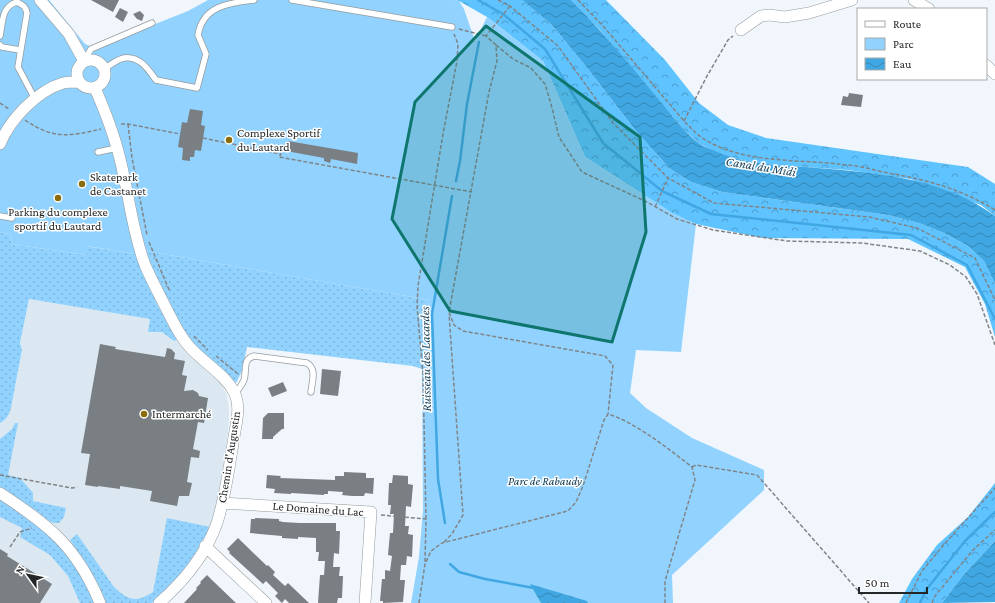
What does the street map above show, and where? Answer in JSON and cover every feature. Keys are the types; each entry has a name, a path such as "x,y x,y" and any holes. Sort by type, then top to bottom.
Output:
{"street":[{"path":"40,0 69,34 84,61"},
{"path":"741,30 761,16 769,15 785,17 809,13 852,0"},
{"path":"914,0 927,8"},
{"path":"90,59 96,60 104,68 104,80 95,88 83,86 78,82 76,76 77,70 80,64 84,61 90,59"},
{"path":"987,67 995,74"},
{"path":"0,144 10,124 35,100 48,90 64,83 78,82"},
{"name":"Chemin d'Augustin","path":"95,88 111,126 118,148 140,252 152,281 182,337 195,353 225,380 235,394 237,402 237,416 222,503 217,522 205,546 188,573 159,603"},
{"path":"0,493 31,513 74,554 84,568 100,603"},
{"name":"Le Domaine du Lac","path":"222,503 371,512 365,603"},
{"path":"205,546 266,603"}],"lane":[{"path":"104,68 123,58 133,58 145,64 156,80 197,88 206,54 198,35 202,22 212,11 230,3 254,0"},
{"path":"292,0 452,27"},
{"path":"0,36 5,10 11,4 17,2 23,5 27,13 18,67 35,100"},
{"path":"84,61 91,49 152,23"},
{"path":"0,45 2,47 20,50"},
{"path":"98,152 118,148"},
{"path":"0,216 12,218"},
{"path":"235,394 244,379 246,361 252,356 304,362 311,365 313,371 311,392"}],"path":[{"path":"498,0 510,6 558,46 613,123 668,178 714,203 869,217 917,228 975,258 995,300"},
{"path":"578,0 604,27 684,121 693,130 710,142 733,151 770,158 848,165 917,178 967,194 995,210"},
{"path":"486,36 510,6"},
{"path":"452,27 486,36 513,59 531,68 545,84 559,137 582,172 645,201 677,219 713,230 787,241 862,243 920,250 950,265 966,276 977,294 995,345"},
{"path":"419,603 425,564 426,519 422,374 417,306 418,286 436,185 443,134 457,61 458,44 452,27"},
{"path":"684,121 707,76 728,40 741,30"},
{"path":"425,564 431,551 452,534 463,515 449,312 497,61 496,45"},
{"path":"0,103 42,131 52,133 76,135 111,126 128,124 180,134"},
{"path":"128,124 132,158 148,240 172,296"},
{"path":"203,138 280,154 279,157 472,192"},
{"path":"655,207 668,178"},
{"path":"442,542 568,511 576,502 583,486 604,420 608,414 613,365 605,356 463,331 454,324 449,312"},
{"path":"190,331 210,352"},
{"path":"216,356 244,379"},
{"path":"608,414 621,418 669,449 692,467 695,480 665,581 665,603"},
{"path":"692,467 696,466 757,475 869,603"},
{"path":"0,475 72,488 77,487"},
{"path":"906,603 922,571 995,488"},
{"path":"371,515 426,519"},
{"path":"10,547 20,532 44,524"},
{"path":"932,603 935,596 973,550 995,530"}],"highlighted area":[{"path":"486,26 640,137 646,232 612,342 450,311 392,219 415,102"}],"shaded area":[{"path":"29,299 150,319 155,331 162,332 174,341 177,340 191,356 220,382 227,395 229,423 225,458 215,511 210,527 196,552 152,603 0,603 0,423 4,421 11,408 22,350 20,343"}],"green space":[{"name":"Parc de Rabaudy","path":"0,0 49,0 85,44 95,48 188,11 208,0 454,0 459,1 464,9 475,41 487,17 543,61 585,157 672,213 696,224 681,352 636,350 630,393 646,408 692,438 764,470 764,490 672,575 673,603 411,603 419,557 423,510 422,369 430,300 145,251 135,254 87,246 86,255 11,244 12,235 0,232"},
{"path":"454,0 522,0 552,25 636,131 669,168 691,182 722,192 888,215 919,223 944,233 968,246 984,261 995,284 995,337 985,304 965,267 908,239 763,238 696,224 672,213 585,157 543,61 487,17 459,1"},
{"path":"571,0 606,0 665,60 699,103 728,125 766,138 968,167 995,184 995,216 981,205 910,179 848,170 762,164 724,156 700,144 683,129 600,30"},
{"path":"0,232 12,235 11,244 86,255 86,246 135,254 157,304 177,340 174,341 162,332 148,332 150,319 29,299 20,343 22,350 11,408 7,417 0,423"},
{"path":"145,251 430,300 422,369 413,366 247,347 242,371 236,383 195,347 185,333 155,276"},
{"path":"15,423 18,423 8,475 20,478 33,493 33,501 66,508 64,517 59,523 49,521 38,512 0,488 0,439 12,429"},
{"path":"995,483 995,541 964,574 942,603 899,603 912,579 937,545 968,517"},
{"path":"0,499 51,534 78,567 95,603 80,603 68,576 50,555 20,537 22,528 0,517"},
{"path":"167,518 210,527 182,574 152,603 106,603 95,578 70,540 77,534 114,587 128,598 142,598 153,592"}],"water":[{"name":"Canal du Midi","path":"522,0 571,0 635,70 682,127 693,139 705,147 724,155 758,163 854,171 904,178 952,192 974,203 995,216 995,284 984,261 968,246 944,233 919,223 888,215 722,192 691,182 669,168 636,131 552,25"},
{"path":"995,541 995,602 942,603 964,574"},
{"path":"530,584 587,601 588,603 541,603"}],"building":[{"path":"91,0 119,0 113,12"},
{"path":"120,8 128,12 123,22 115,17"},
{"path":"140,11 144,15 142,21 137,19 133,14"},
{"path":"849,93 863,95 861,107 841,105 843,96 848,97"},
{"path":"190,109 203,111 201,125 205,126 201,151 195,150 194,157 190,157 190,161 182,160 183,148 178,147 182,122 187,123"},
{"path":"288,141 358,153 357,164 331,159 330,163 324,161 324,158 286,151"},
{"name":"Intermarché","path":"100,344 116,347 115,349 165,357 167,348 171,349 175,353 174,359 185,361 182,375 187,376 184,391 193,390 198,393 199,396 208,398 204,423 198,422 193,449 200,451 199,458 191,457 187,482 192,483 189,496 179,496 177,506 150,501 152,491 120,486 120,489 85,485 90,454 81,453"},
{"path":"322,369 341,371 338,396 320,394"},
{"path":"283,382 287,391 272,397 268,388"},
{"path":"268,413 284,413 284,429 273,437 273,439 262,439 263,418"},
{"path":"344,472 366,473 366,478 374,478 373,494 365,493 364,496 352,496 342,495 343,492 328,491 328,494 324,495 291,494 274,493 275,489 266,488 267,475 281,476 280,478 335,480 335,476 344,476"},
{"path":"393,475 408,476 408,484 413,485 411,507 406,506 405,526 409,526 408,534 413,535 412,557 407,556 406,565 401,565 400,580 405,580 403,602 383,603 383,601 380,601 382,579 385,579 385,570 390,571 392,556 388,555 390,533 393,533 394,514 390,514 391,505 388,505 389,483 392,483"},
{"path":"251,519 279,519 279,521 283,522 299,523 336,523 336,531 340,531 339,554 334,553 333,567 340,567 339,576 343,576 342,598 338,598 337,603 318,603 320,575 324,575 325,561 318,561 319,552 316,552 316,538 282,538 282,536 250,533"},
{"path":"238,538 275,572 273,575 285,586 288,583 309,603 289,603 285,599 282,603 275,596 278,593 266,581 263,584 229,553 230,552 227,549"},
{"path":"0,549 8,554 7,556 52,584 40,603 0,603"},
{"path":"207,575 236,603 184,603"}],"waterway":[{"path":"478,0 503,14 545,49 603,143 662,191 711,214 911,235 967,265 995,319"},
{"name":"Ruisseau des Lacardes","path":"456,181 467,104 479,42"},
{"name":"Ruisseau des Lacardes","path":"445,523 438,479 432,314 452,196"},
{"path":"920,603 926,590 965,541 995,512"},
{"name":"Ruisseau des Lacardes","path":"450,564 459,572 485,579 534,588"}],"place":[{"name":"Complexe Sportif du Lautard","path":"229,140"},
{"name":"Skatepark de Castanet","path":"82,184"},
{"name":"Parking du complexe sportif du Lautard","path":"58,198"},
{"name":"Intermarché","path":"144,414"}]}
